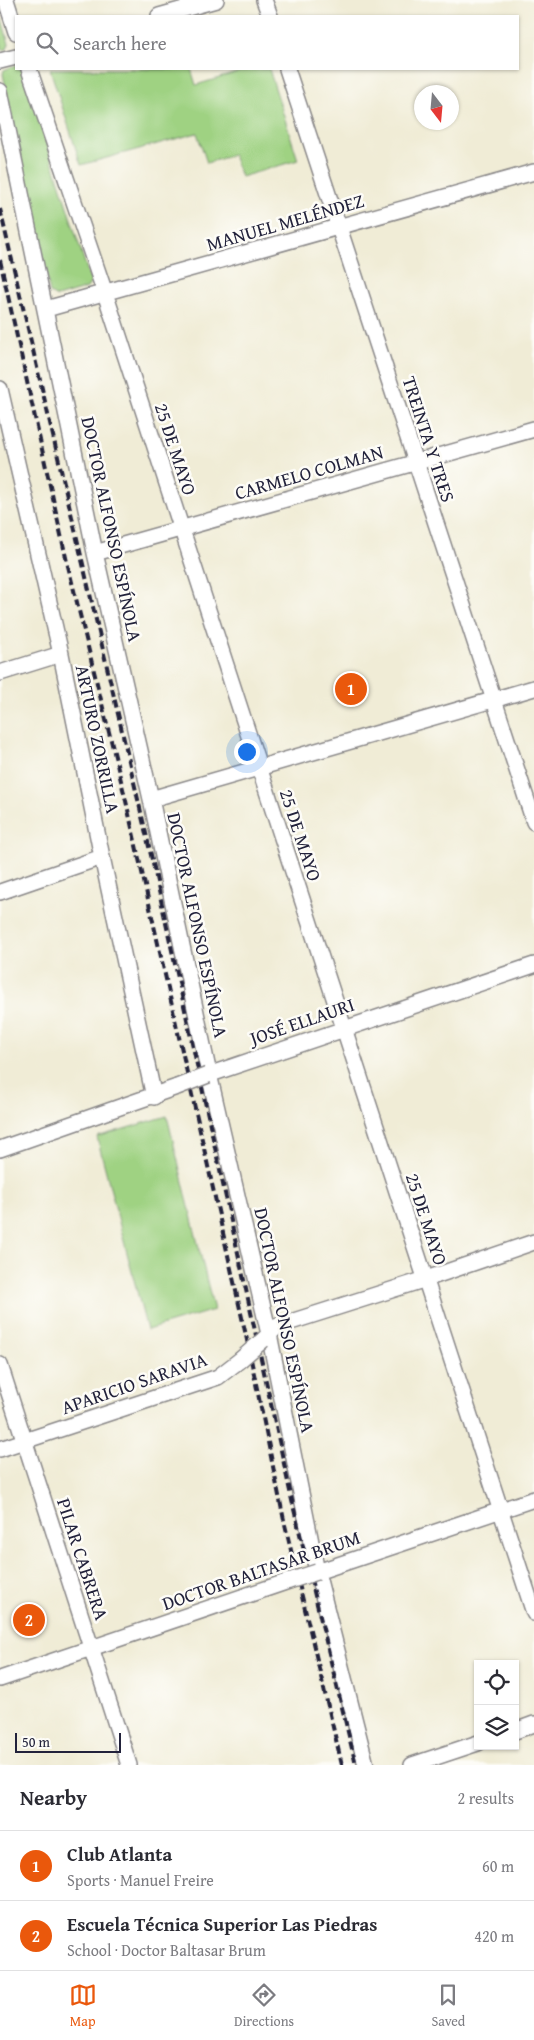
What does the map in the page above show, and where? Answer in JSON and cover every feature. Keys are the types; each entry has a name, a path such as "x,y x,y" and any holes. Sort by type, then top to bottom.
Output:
{"street":[{"path":"6,0 15,29"},
{"path":"163,15 216,0"},
{"path":"264,0 270,15"},
{"path":"0,61 15,57"},
{"name":"25 DE MAYO","path":"29,70 105,294 342,1029 426,1279 534,1613"},
{"name":"TREINTA Y TRES","path":"287,70 534,822"},
{"name":"DOCTOR ALFONSO ESPÍNOLA","path":"0,91 95,553 151,799 208,1074 317,1572 366,1765"},
{"name":"MANUEL MELÉNDEZ","path":"46,309 105,294 534,172"},
{"name":"ARTURO ZORRILLA","path":"0,389 4,430 60,654 154,1096"},
{"name":"CARMELO COLMAN","path":"95,553 534,429"},
{"path":"0,673 60,654"},
{"path":"151,799 534,688"},
{"path":"0,892 102,857"},
{"name":"JOSÉ ELLAURI","path":"0,1149 154,1096 208,1074 534,965"},
{"name":"APARICIO SARAVIA","path":"0,1449 218,1377 278,1326 534,1242"},
{"name":"PILAR CABRERA","path":"0,1365 129,1765"},
{"name":"DOCTOR BALTASAR BRUM","path":"0,1679 534,1499"},
{"path":"519,1730 534,1724"},
{"path":"412,1765 474,1744"}],"green space":[{"path":"0,13 9,44 7,49 1,50"},
{"path":"15,65 15,70 23,70 91,282 87,288 57,297 50,293 3,74 4,70"},
{"path":"50,70 191,70 196,85 246,70 269,70 298,160 241,177 233,155 207,163 197,133 81,165"},
{"path":"167,1116 214,1310 147,1330 97,1137"}],"railway":[{"path":"0,209 154,868 293,1505 356,1765"},
{"path":"0,260 67,562 126,801 247,1340 285,1525 342,1765"}],"place":[{"name":"Club Atlanta","path":"351,689"},
{"name":"Escuela Técnica Superior Las Piedras","path":"29,1620"}]}
